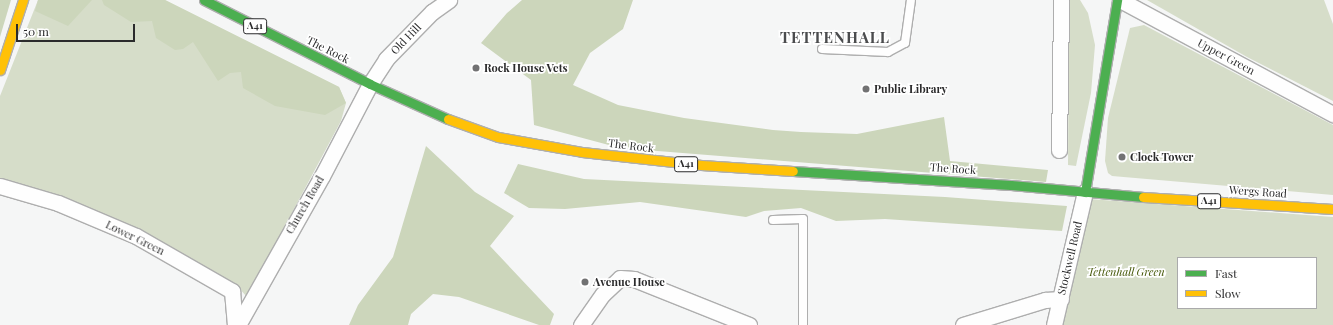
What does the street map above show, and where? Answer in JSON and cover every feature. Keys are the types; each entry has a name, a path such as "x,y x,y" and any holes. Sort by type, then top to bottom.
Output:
{"main road":[{"path":"0,70 23,0"},
{"name":"The Rock","path":"204,0 370,84 436,115 498,137 582,152 701,165 1085,192"},
{"name":"Upper Green","path":"1085,192 1118,0"},
{"name":"Wergs Road","path":"1085,192 1333,209"}],"street":[{"name":"Old Hill","path":"370,84 386,59 432,12 449,0"},
{"path":"1059,150 1061,0"},
{"name":"Upper Green","path":"1118,0 1333,114"},
{"name":"Church Road","path":"236,325 322,176 370,84"},
{"name":"Lower Green","path":"0,186 58,203 136,236 232,291 236,325"},
{"name":"Stockwell Road","path":"1054,325 1085,192"},
{"path":"581,325 603,294 620,278 634,279 749,325"},
{"path":"963,325 1045,300 1061,299"}],"lane":[{"path":"822,49 888,52 905,43 912,0"},
{"path":"773,220 803,219 803,325"}],"green space":[{"path":"0,0 11,0 0,37"},
{"path":"38,0 165,0 339,87 346,103 341,121 247,297 238,287 133,230 0,183 0,96"},
{"path":"38,0 92,0 68,26 35,11"},
{"path":"102,0 165,0 339,87 346,103 325,115 275,106 243,88 241,72 230,73 218,81 193,42 183,49 175,50 156,38 152,21 131,22 104,5"},
{"path":"522,0 633,0 623,29 590,53 573,85 618,105 684,118 773,130 801,132 857,134 944,117 950,161 1048,170 1046,182 620,148 534,125 531,80 481,43 507,13"},
{"path":"1069,0 1080,0 1088,13 1095,45 1091,93 1076,166 1068,165"},
{"path":"1147,0 1324,0 1333,24 1333,101 1247,57"},
{"path":"1144,25 1333,125 1333,195 1112,176 1108,173 1105,161 1108,118 1130,28"},
{"path":"426,146 475,192 514,216 490,246 554,314 550,325 539,325 459,297 433,294 411,314 408,325 349,325 358,305 393,257"},
{"path":"518,164 584,179 945,197 1067,206 1062,231 885,219 836,221 801,208 764,211 746,217 640,202 565,209 529,208 504,193"},
{"name":"Tettenhall Green","path":"1089,199 1333,217 1333,325 1058,325"}],"traffic: fast":[{"path":"204,0 370,84 448,119"},
{"path":"1085,192 1117,0"},
{"path":"793,171 1011,185 1143,197"}],"traffic: slow":[{"path":"0,70 23,0"},
{"path":"448,119 498,137 582,152 701,165 793,171"},
{"path":"1143,197 1333,209"}],"place":[{"name":"Rock House Vets","path":"476,68"},
{"name":"Public Library","path":"866,89"},
{"name":"Clock Tower","path":"1122,157"},
{"name":"Avenue House","path":"585,282"}],"district":[{"name":"TETTENHALL","path":"835,38"}]}
